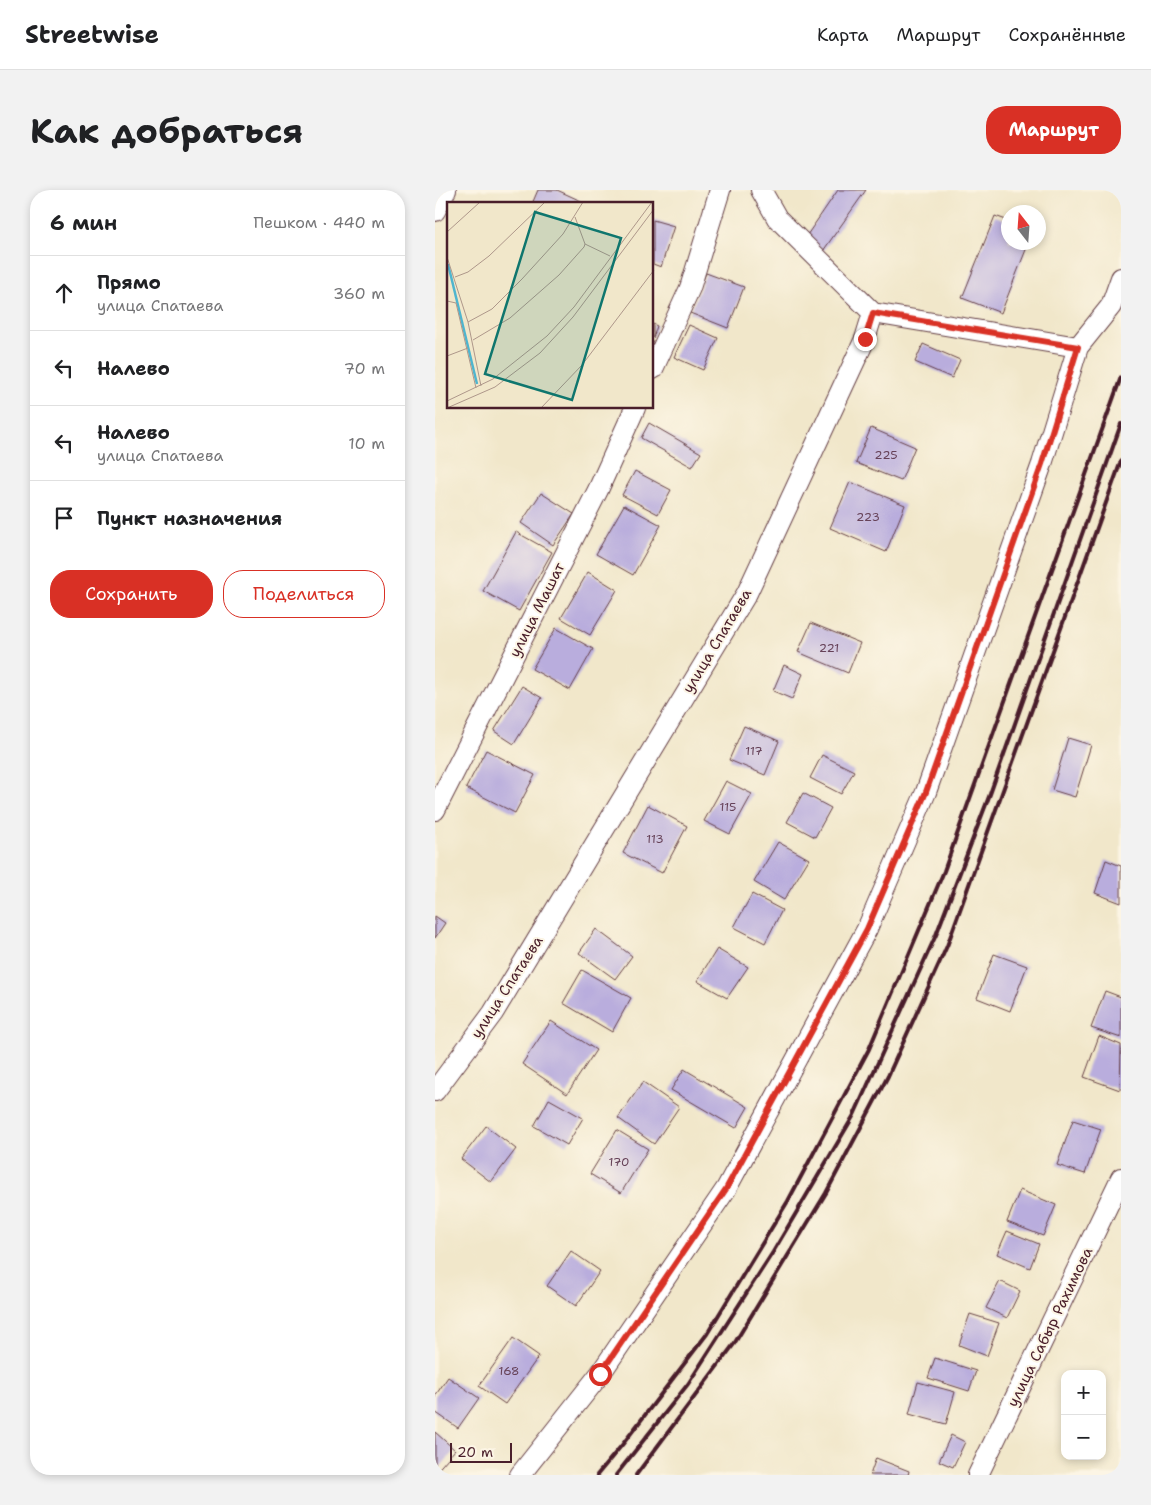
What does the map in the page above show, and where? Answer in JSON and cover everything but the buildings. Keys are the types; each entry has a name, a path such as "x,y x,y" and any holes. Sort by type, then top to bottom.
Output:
{"street":[{"path":"435,211 446,190"},
{"path":"654,367 689,288 720,190"},
{"path":"761,190 777,218 873,313 1078,347"},
{"path":"520,1475 600,1374 726,1189 867,929 926,792 1042,464 1078,347 1111,306 1121,278"},
{"name":"улица Спатаева","path":"435,1091 493,1014 747,593 865,339 873,313"},
{"name":"улица Машат","path":"435,810 593,499 635,409"},
{"name":"улица Сабыр Рахимова","path":"978,1475 1115,1195 1121,1178"}],"railway":[{"path":"597,1475 707,1334 788,1201 869,1049 944,871 1121,377"},
{"path":"616,1475 688,1384 773,1252 854,1115 936,935 990,794 1121,424"},
{"path":"636,1475 734,1344 826,1193 888,1076 947,946 1121,461"}],"route":[{"path":"600,1374 726,1189 795,1066 867,929 926,792 1042,464 1078,347 873,313 865,339"}]}
